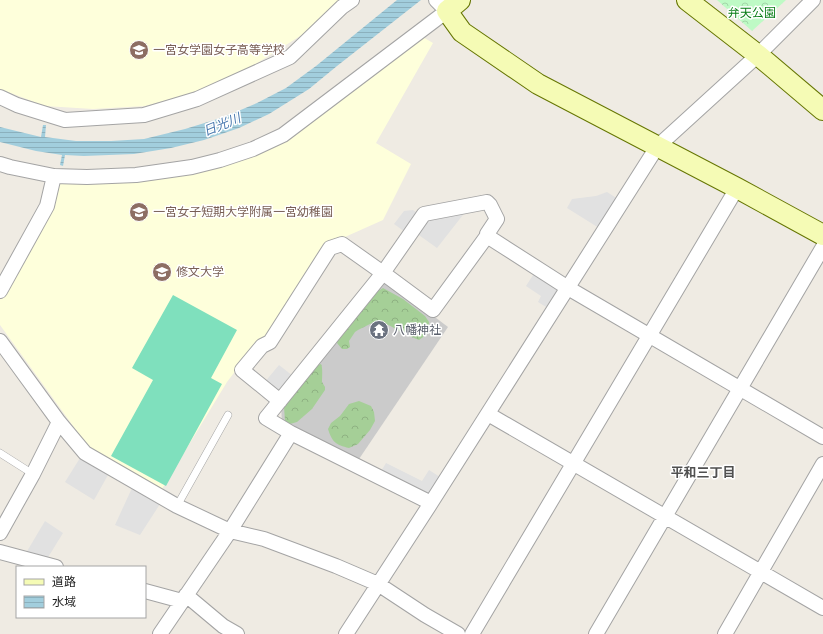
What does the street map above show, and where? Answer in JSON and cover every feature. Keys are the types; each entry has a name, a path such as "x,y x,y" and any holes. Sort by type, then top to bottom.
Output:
{"street":[{"path":"0,97 17,106 65,120 144,115 197,99 290,57 342,7 352,0"},
{"path":"687,0 758,55 823,110"},
{"path":"346,634 488,414 657,147 758,55 813,0"},
{"path":"0,164 54,176 87,177 136,175 192,167 220,160 253,149 283,135 344,90 446,4 462,32 538,84 737,188 823,235"},
{"path":"0,291 47,206 54,176"},
{"path":"472,634 737,188"},
{"path":"280,401 242,370 262,346 270,342 330,248 342,244 383,273 433,310 487,236 496,219 490,205 487,202 424,214 383,273 280,401 266,418 291,433 431,503"},
{"path":"487,236 568,288 823,437"},
{"path":"596,634 823,247"},
{"path":"0,341 59,422 85,453 177,506 230,531 264,540 336,566 378,584 458,634"},
{"path":"488,414 823,608"},
{"path":"0,532 33,474 59,422"},
{"path":"160,634 230,531 291,433"},
{"path":"725,634 823,464"},
{"path":"0,552 52,566"},
{"path":"146,591 184,598 223,626 237,634"}],"lane":[{"path":"177,506 228,415"},
{"path":"0,453 33,474"}],"shaded area":[{"name":"一宮女学園女子高等学校","path":"0,0 345,0 305,33 251,67 203,90 145,106 93,109 45,106 0,89"},
{"name":"修文大学","path":"421,36 433,43 376,143 411,164 383,220 327,245 266,339 255,345 227,382 162,489 89,448 0,325 0,300 50,210 57,182 124,180 278,144 294,136"},
{"path":"607,192 618,199 599,228 567,208 572,199 596,196"},
{"path":"413,210 419,214 405,232 394,224 404,211"},
{"path":"466,211 437,248 416,233 428,218"},
{"path":"535,272 555,285 557,291 546,307 538,302 541,296 526,286"},
{"name":"八幡神社","path":"380,284 391,284 448,327 357,462 282,424 281,405"},
{"path":"279,365 293,376 280,391 274,391 264,383"},
{"path":"80,458 108,475 94,500 65,482"},
{"path":"386,463 422,481 429,470 440,477 427,497 380,473"},
{"path":"132,488 160,504 140,535 115,525"},
{"path":"45,521 63,533 47,559 26,553"}],"green space":[{"name":"弁天公園","path":"717,0 786,0 752,31"},
{"path":"383,288 403,299 425,316 429,322 428,332 426,335 419,340 381,321 376,321 355,332 349,341 350,347 347,349 342,349 337,343 338,339 378,291"},
{"path":"173,295 237,330 211,378 222,384 166,486 111,456 153,380 132,368"},
{"path":"321,364 322,382 325,390 312,409 297,422 290,424 285,421 284,407 318,365"},
{"path":"359,401 371,406 374,412 375,421 370,430 358,444 349,448 341,446 333,440 328,429 331,423 340,416 349,404"}],"water":[{"name":"日光川","path":"397,0 421,0 309,89 269,114 239,128 204,140 171,148 134,154 84,156 65,155 63,166 60,165 62,155 36,151 0,142 0,127 41,137 43,125 46,125 45,137 76,141 111,141 144,139 185,129 224,117 257,103 286,88 316,66"}],"place":[{"name":"一宮女学園女子高等学校","path":"139,50"},
{"name":"一宮女子短期大学附属一宮幼稚園","path":"139,212"},
{"name":"修文大学","path":"162,272"},
{"name":"八幡神社","path":"379,330"}],"district":[{"name":"平和三丁目","path":"703,473"}]}
